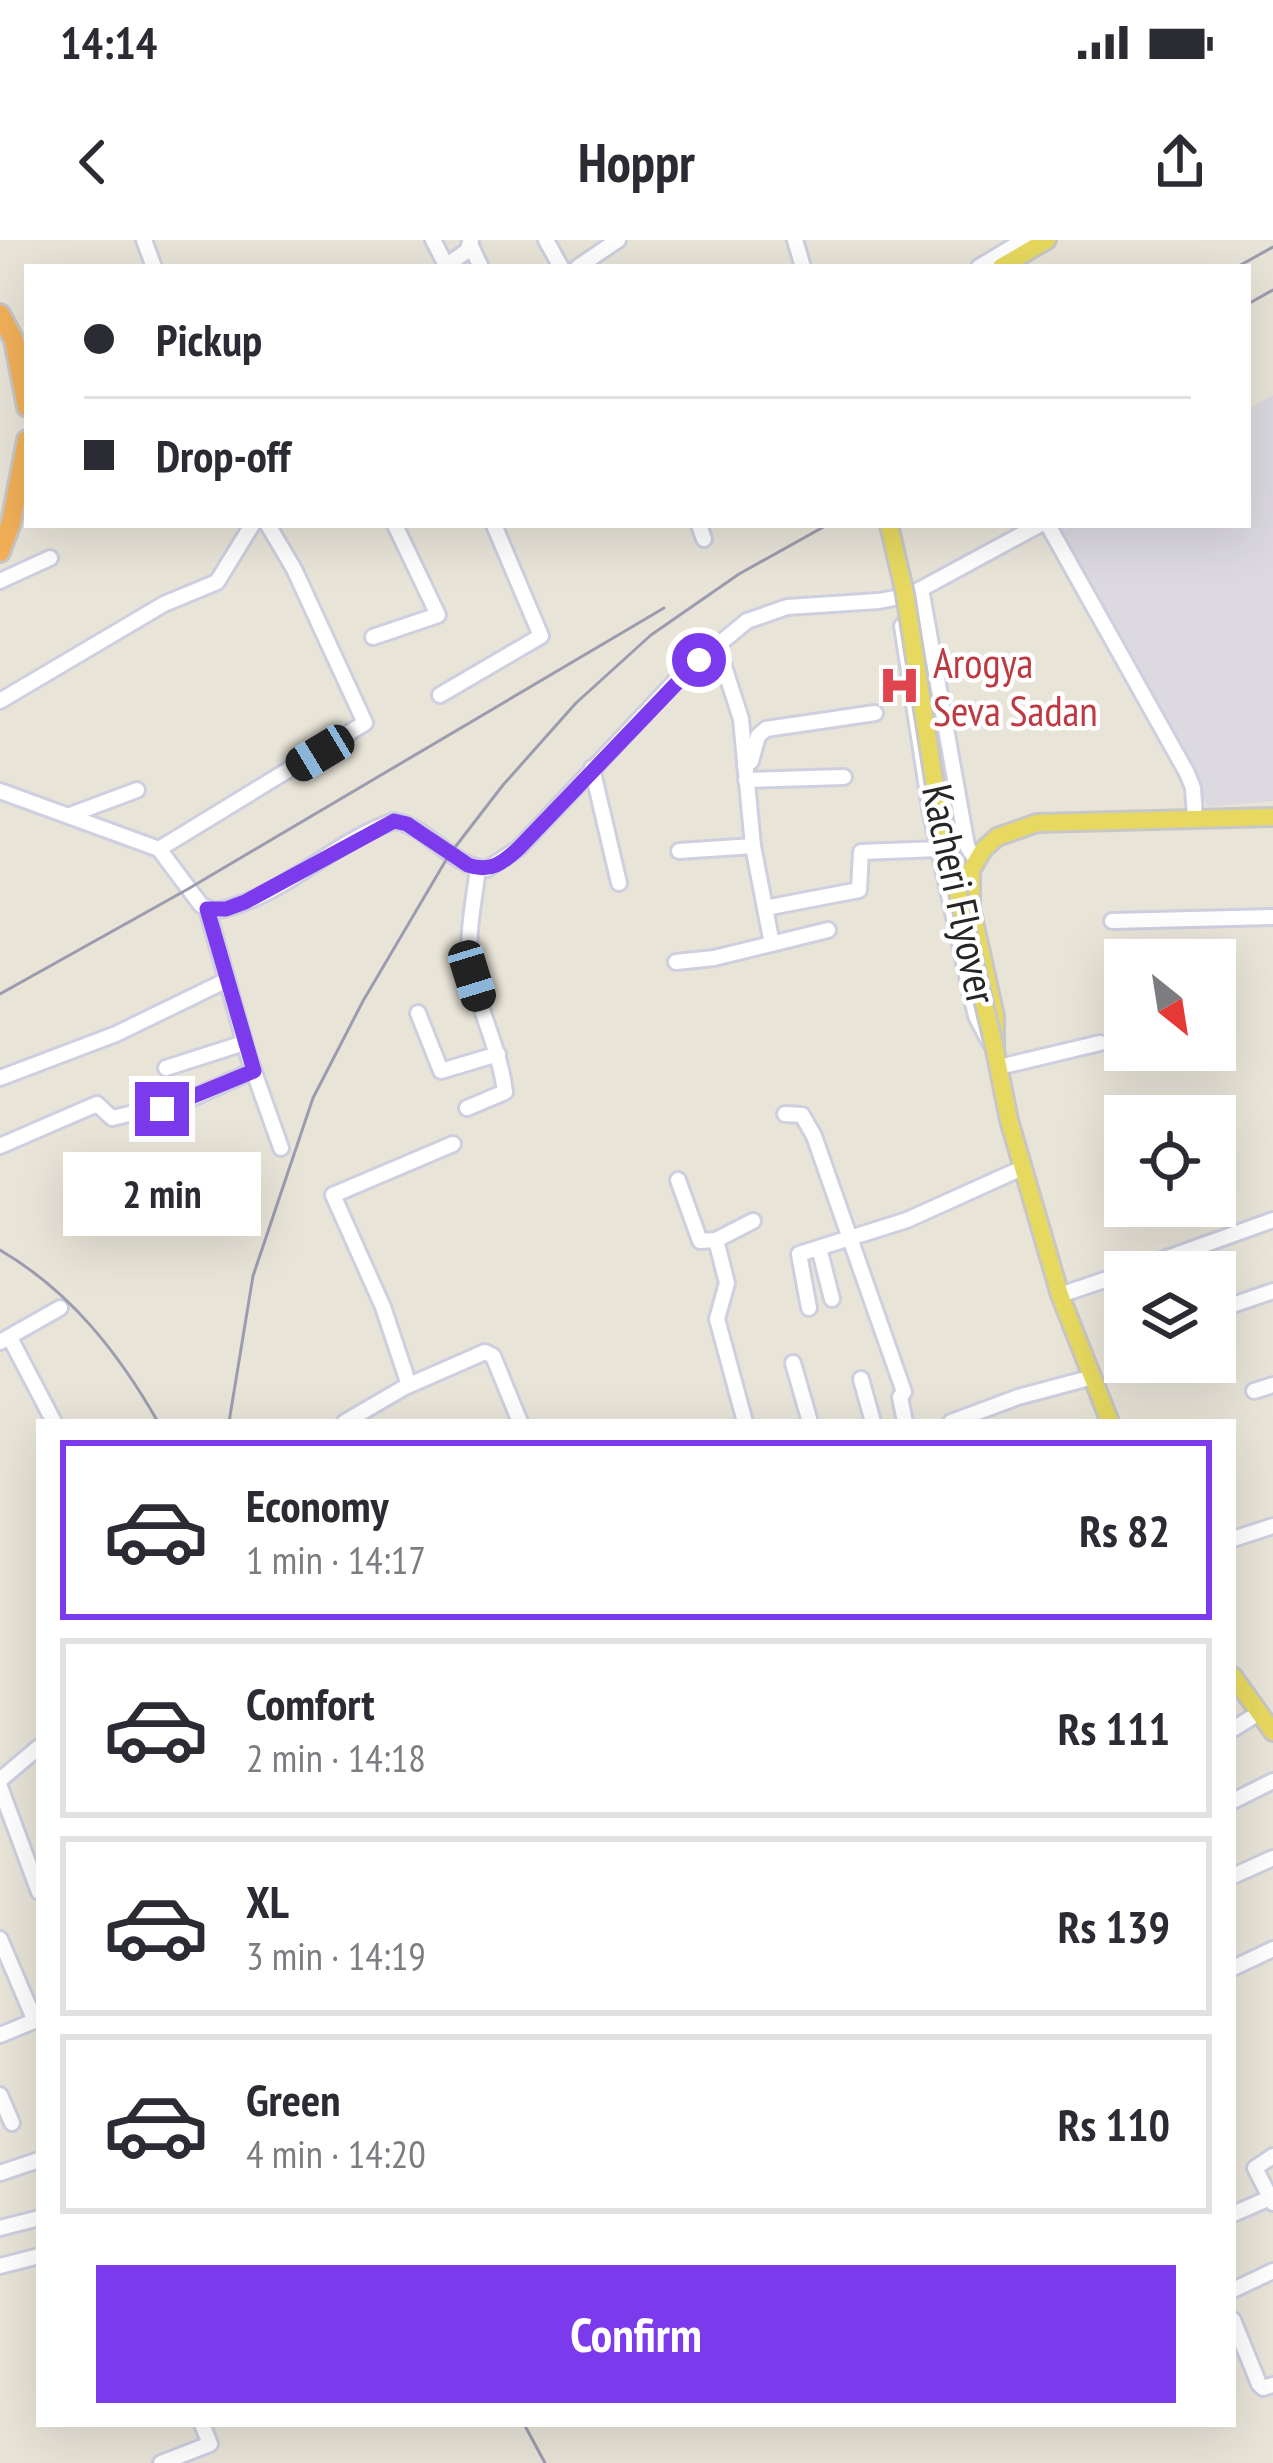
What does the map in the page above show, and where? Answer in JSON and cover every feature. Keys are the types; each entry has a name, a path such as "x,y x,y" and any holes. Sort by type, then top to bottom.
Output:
{"highway":[{"path":"0,314 14,340 24,392"},
{"path":"0,552 11,523 24,456"}],"main road":[{"path":"1006,264 1047,240"},
{"name":"Kacheri Flyover","path":"890,528 905,594 939,812 997,1059"},
{"path":"1109,1419 1060,1295 1022,1168 997,1059 995,1016 969,885 976,860 997,837 1020,826 1273,817"},
{"path":"1236,1680 1273,1732"}],"street":[{"path":"582,264 618,240"},
{"path":"984,264 1024,240"},
{"path":"450,264 471,242"},
{"path":"0,701 164,604 217,582 250,528"},
{"path":"159,849 365,723 294,569 270,528"},
{"path":"373,637 438,615 396,528"},
{"path":"440,695 541,636 495,528"},
{"path":"1000,546 1001,528"},
{"path":"207,909 245,902 394,821 407,824 449,855 478,868 496,866 680,676 747,621 772,610 898,597 922,590 1033,528"},
{"path":"1050,528 1187,773 1195,818"},
{"path":"0,581 50,558"},
{"path":"922,590 968,846 976,860"},
{"path":"898,597 939,849 976,1016 997,1059 1100,1043"},
{"path":"717,645 741,725 753,846 772,944"},
{"path":"746,773 758,736 766,729 875,713"},
{"path":"592,768 619,883"},
{"path":"746,773 844,777"},
{"path":"70,815 137,790"},
{"path":"0,791 159,849 207,909 225,981 280,1148"},
{"path":"679,851 753,846"},
{"path":"765,908 860,890 861,852 939,849"},
{"path":"467,1108 504,1094 498,1054 470,962 478,868"},
{"path":"1112,921 1273,916"},
{"path":"676,962 828,930"},
{"path":"0,1078 116,1034 225,981"},
{"path":"418,1013 441,1071 498,1054"},
{"path":"166,1068 244,1043"},
{"path":"0,1146 97,1104 112,1118 162,1109 254,1071"},
{"path":"785,1114 802,1115 811,1127 904,1392 899,1397 904,1419"},
{"path":"410,1385 333,1196 453,1144"},
{"path":"809,1308 799,1254 940,1206 1022,1168"},
{"path":"678,1180 698,1240 716,1240 753,1221"},
{"path":"1201,1251 1273,1220"},
{"path":"716,1240 727,1283 717,1319 744,1419"},
{"path":"820,1248 832,1299"},
{"path":"1060,1295 1104,1280"},
{"path":"1236,1304 1273,1291"},
{"path":"52,1419 5,1340 60,1308"},
{"path":"350,1419 466,1358 490,1352 519,1419"},
{"path":"793,1364 809,1419"},
{"path":"959,1419 1093,1377"},
{"path":"861,1378 872,1419"},
{"path":"1254,1390 1273,1385"},
{"path":"1236,1538 1273,1526"},
{"path":"1236,1727 1259,1713"},
{"path":"36,1750 1,1779 36,1883"},
{"path":"1236,1800 1273,1781"},
{"path":"1236,1875 1273,1858"},
{"path":"0,1939 36,2018"},
{"path":"1236,1967 1272,1951"},
{"path":"0,2036 36,2020"},
{"path":"0,2095 11,2123"},
{"path":"1236,2213 1271,2200 1256,2168 1273,2156"},
{"path":"0,2173 36,2161"},
{"path":"0,2228 36,2219"},
{"path":"0,2266 36,2257"},
{"path":"1236,2289 1273,2271"},
{"path":"1236,2327 1259,2384 1263,2388 1273,2385"},
{"path":"161,2463 210,2444 203,2427"}],"shaded area":[{"path":"1273,395 1273,801 1208,807 1054,528 1251,528 1251,407"}],"railway":[{"path":"1242,264 1273,247"},
{"path":"1251,302 1273,290"},
{"path":"229,1419 253,1276 313,1098 363,1001 449,855 576,703 651,635 739,574 822,528"},
{"path":"0,994 188,889 664,608"},
{"path":"0,1250 49,1284 90,1325 156,1419"},
{"path":"526,2427 545,2463"}],"place":[{"name":"Arogya Seva Sadan","path":"899,686"}],"route":[{"path":"162,1109 254,1071 207,909 245,902 394,821 407,824 468,865 496,866 519,848 699,660"}]}
